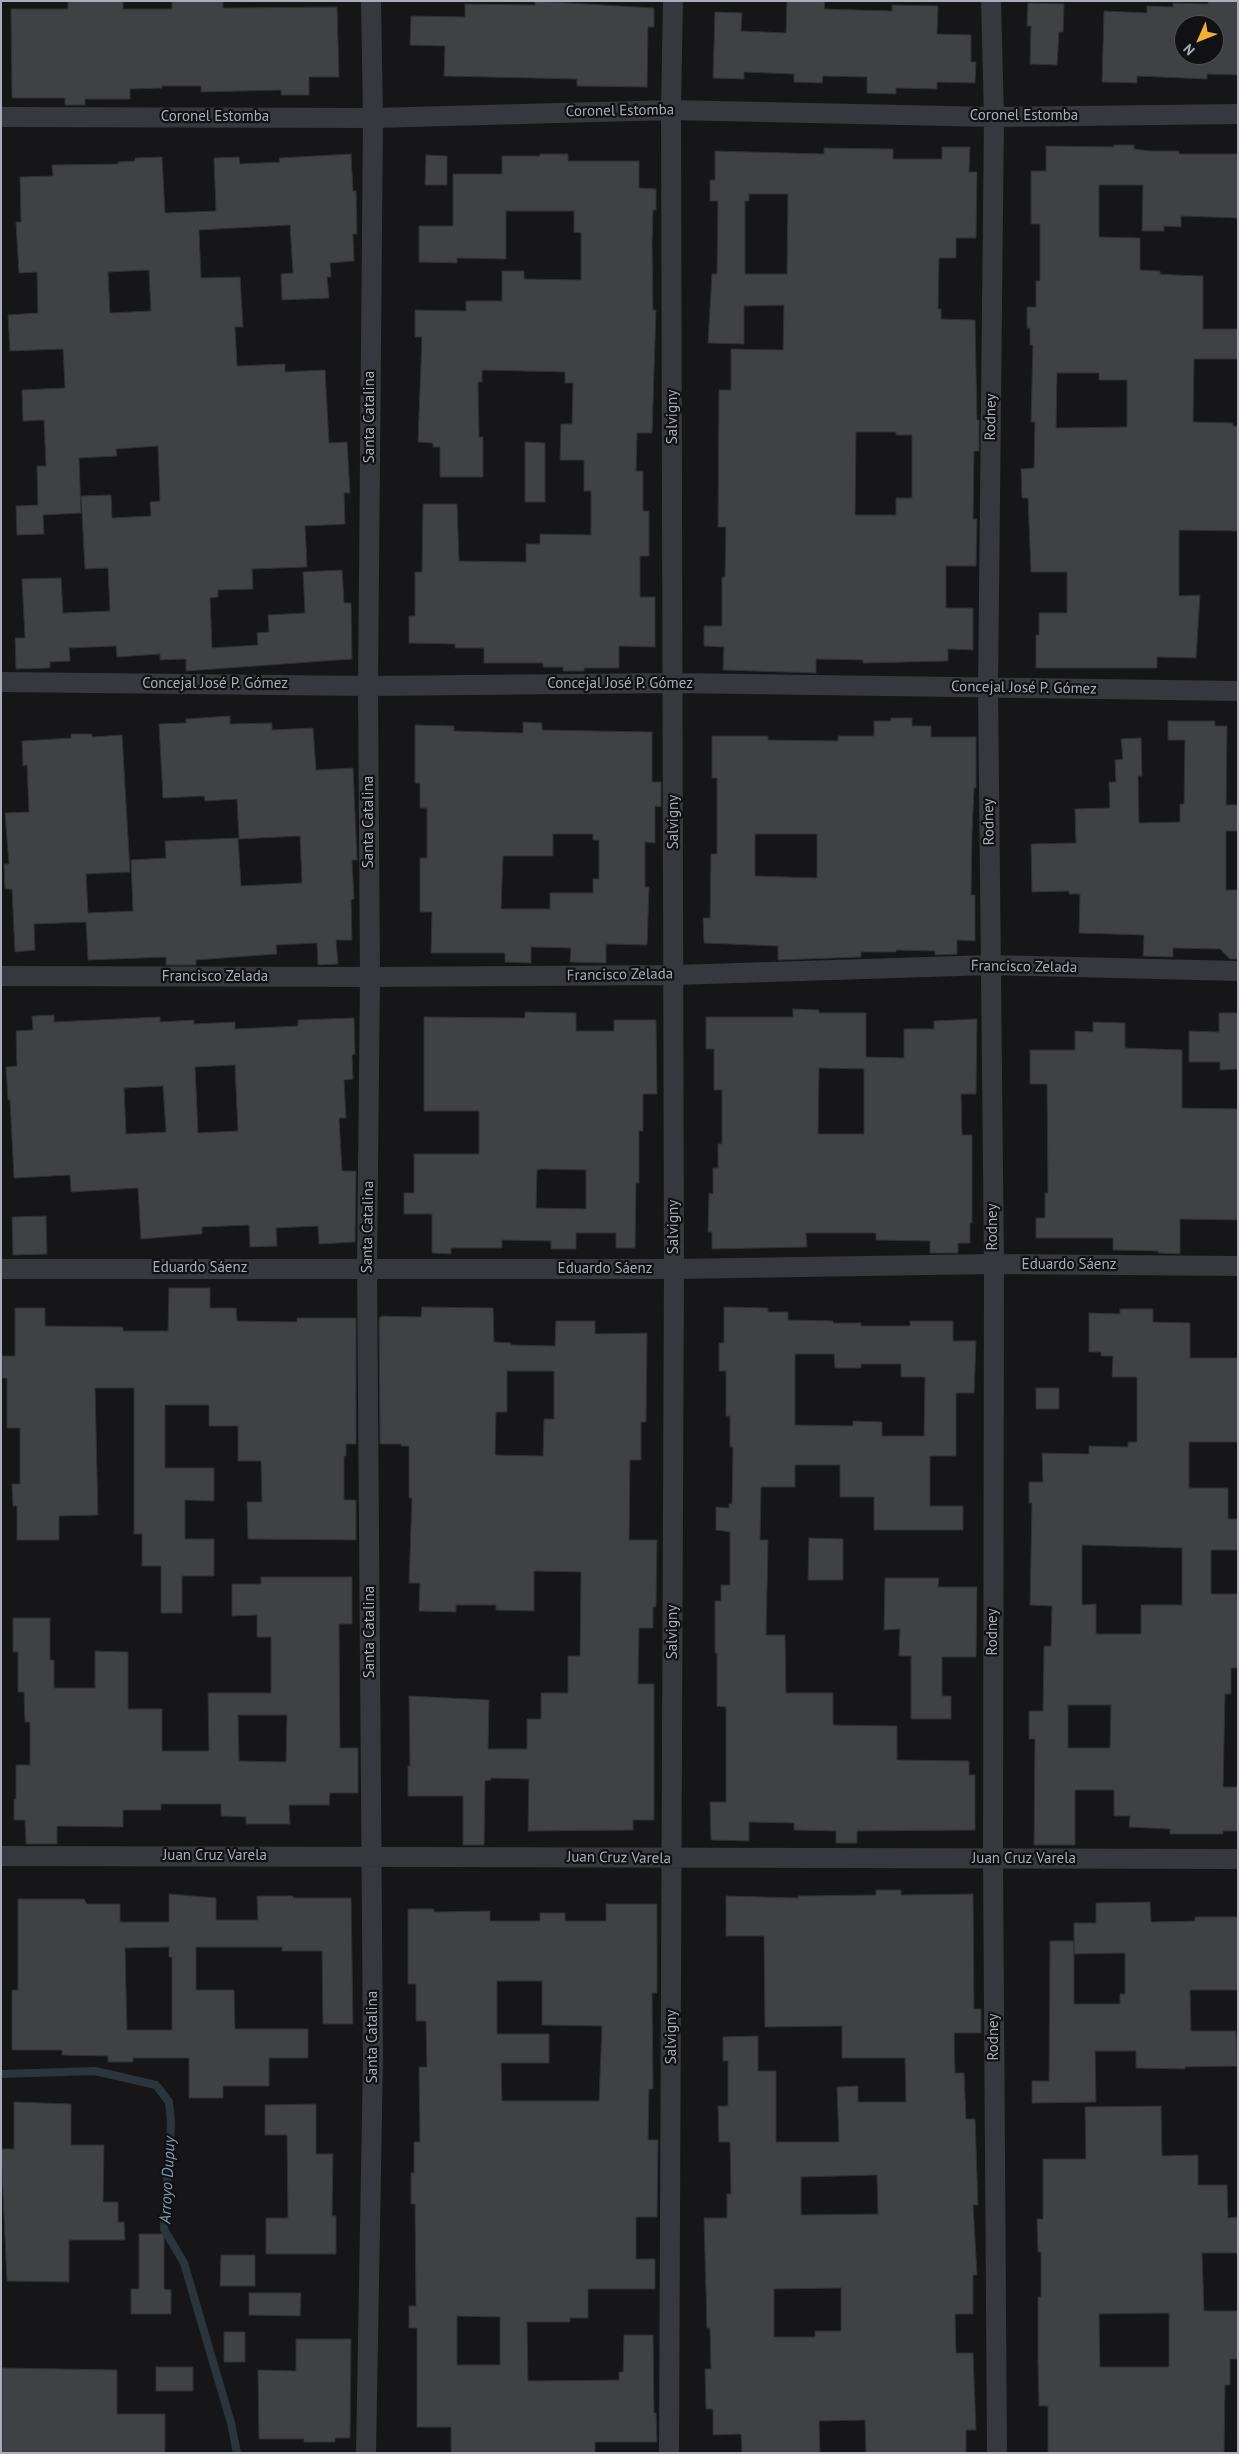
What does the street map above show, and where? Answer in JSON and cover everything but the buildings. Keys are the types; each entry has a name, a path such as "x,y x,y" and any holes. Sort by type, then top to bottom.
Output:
{"street":[{"name":"Santa Catalina","path":"366,2453 373,2058 367,1267 370,978 368,686 373,118 371,1"},
{"name":"Salvigny","path":"669,2453 674,1269 674,683 671,110 673,1"},
{"name":"Rodney","path":"991,1 994,117 988,688 994,1264 993,1859 997,2453"},
{"name":"Coronel Estomba","path":"1,117 373,118 671,110 994,117 1238,114"},
{"name":"Concejal José P. Gómez","path":"1,682 368,686 674,683 1238,691"},
{"name":"Francisco Zelada","path":"1,976 370,978 674,975 991,965 1238,971"},
{"name":"Eduardo Sáenz","path":"1,1269 367,1267 674,1269 994,1264 1238,1266"},
{"name":"Juan Cruz Varela","path":"1,1856 372,1855 673,1858 1238,1859"}],"waterway":[{"name":"Arroyo Dupuy","path":"1,2074 95,2071 156,2085 169,2102 171,2123 164,2229 184,2263 231,2423 237,2453"}]}
